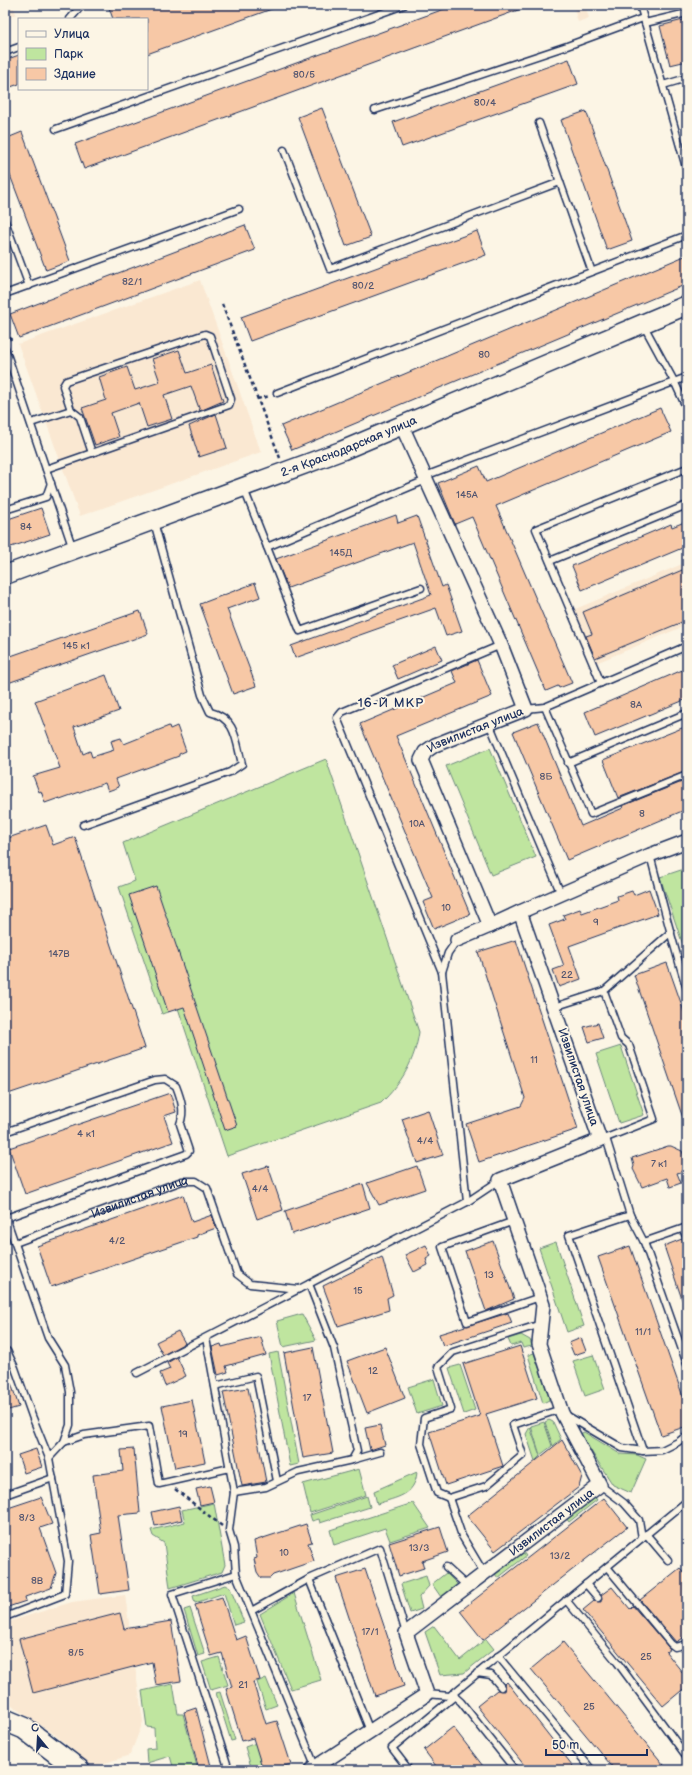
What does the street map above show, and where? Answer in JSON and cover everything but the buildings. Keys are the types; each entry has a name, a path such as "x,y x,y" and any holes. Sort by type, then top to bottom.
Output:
{"main road":[{"path":"5,1720 24,1728 79,1770"}],"street":[{"name":"2-я Краснодарская улица","path":"5,575 286,472 402,426 643,325 687,305"},
{"name":"Извилистая улица","path":"402,426 501,645 526,709 434,745 425,752 421,760 490,926"},
{"path":"457,940 650,854 687,841"},
{"name":"Извилистая улица","path":"406,1633 600,1484 562,1411 539,1344 543,1305 500,1180 603,1139 520,912"},
{"path":"313,1768 427,1694 406,1633"}],"lane":[{"path":"71,18 82,5"},
{"path":"56,129 404,5"},
{"path":"640,5 687,171"},
{"path":"375,110 532,56 644,20 687,13"},
{"path":"5,52 18,47"},
{"path":"663,85 687,78"},
{"path":"539,123 592,272"},
{"path":"284,150 330,269 560,182"},
{"path":"5,294 239,209"},
{"path":"5,221 29,286"},
{"path":"277,393 687,235"},
{"path":"643,325 676,383 687,410"},
{"path":"46,468 229,405 231,399 210,336 205,334 66,380 63,386 71,410 80,417 92,452"},
{"path":"5,348 73,551"},
{"path":"267,547 425,478 676,383 687,377"},
{"path":"31,424 71,410"},
{"path":"600,683 536,529 687,468"},
{"path":"5,510 46,497 51,483"},
{"path":"244,488 300,631 421,588"},
{"path":"550,561 687,505"},
{"path":"83,825 230,772 242,764 233,727 221,715 210,712 202,695 153,521"},
{"path":"467,1202 442,972 337,718 342,712 501,645"},
{"path":"526,709 545,707 687,646"},
{"path":"545,707 591,814 687,775"},
{"path":"568,763 687,713"},
{"path":"489,723 561,894"},
{"path":"650,854 671,932 673,947 687,989"},
{"path":"554,1008 604,991 671,932"},
{"path":"442,972 448,953 457,940"},
{"path":"604,991 621,1038 629,1044 654,1119 603,1139 630,1215 644,1242 687,1364"},
{"path":"5,1132 155,1080 165,1079 176,1086 182,1102 183,1116 180,1124 189,1151 186,1154 6,1216 14,1243 48,1338 65,1366 70,1392 70,1425 64,1442 49,1458"},
{"name":"Извилистая улица","path":"137,1373 467,1202 500,1180"},
{"name":"Извилистая улица","path":"14,1243 182,1181 196,1181 207,1188 237,1274 250,1284 299,1289"},
{"path":"630,1215 569,1235 643,1451"},
{"path":"514,1221 442,1247 467,1322 540,1297"},
{"path":"644,1242 685,1228 687,1239"},
{"path":"309,1284 334,1348 357,1451 352,1460"},
{"path":"542,1324 453,1352 438,1367 451,1409 424,1418 421,1444 437,1493 449,1498 486,1486 523,1455 513,1424 562,1411 622,1448 643,1451 662,1450 678,1442 687,1435"},
{"path":"206,1338 234,1492 229,1530 234,1547 236,1574 253,1610 313,1768"},
{"path":"5,1351 7,1351 15,1368 49,1458 68,1561 65,1594 5,1617"},
{"path":"215,1386 256,1376 278,1481"},
{"path":"64,1442 84,1435 149,1426 159,1484 230,1468"},
{"path":"234,1492 266,1487 298,1472 380,1452"},
{"path":"5,1495 53,1478"},
{"path":"600,1484 624,1503 639,1520 644,1536 668,1560"},
{"path":"449,1498 462,1536 484,1573"},
{"path":"409,1770 392,1748 477,1673 687,1501"},
{"path":"253,1610 309,1579 380,1548 406,1633"},
{"path":"446,1567 467,1586"},
{"path":"607,1567 671,1644 675,1647 687,1644"},
{"path":"229,1770 172,1594 236,1574"},
{"path":"309,1579 370,1732"},
{"path":"586,1584 598,1598"},
{"path":"566,1600 616,1662 687,1757"},
{"path":"498,1656 592,1770"},
{"path":"477,1673 491,1675 501,1687"},
{"path":"427,1694 453,1695 462,1702 515,1770"}],"path":[{"path":"222,304 260,409 286,472"},
{"path":"5,324 13,346"},
{"path":"167,1483 229,1530"}],"shaded area":[{"path":"5,5 13,5 16,14 5,18"},
{"path":"573,5 585,5 589,18 578,22"},
{"path":"200,280 261,452 80,516 18,344"},
{"path":"687,562 687,625 596,663 573,610"},
{"path":"125,1595 143,1722 130,1755 93,1767 54,1734 12,1706 5,1704 5,1623 72,1602"}],"green space":[{"path":"490,748 536,857 491,875 446,766"},
{"path":"326,759 419,1032 417,1042 411,1061 401,1079 381,1103 227,1156 178,1008 162,1014 119,887 135,881 123,843"},
{"path":"687,868 687,957 660,877"},
{"path":"621,1046 644,1115 619,1123 596,1054"},
{"path":"556,1242 584,1326 567,1332 539,1248"},
{"path":"302,1314 316,1340 283,1347 277,1321"},
{"path":"521,1335 530,1340 532,1346 523,1348 521,1343 511,1346 508,1339"},
{"path":"278,1352 299,1464 290,1466 269,1354"},
{"path":"534,1353 549,1396 549,1400 543,1403 528,1355"},
{"path":"593,1355 605,1389 585,1396 573,1361"},
{"path":"460,1365 475,1410 464,1414 449,1368"},
{"path":"434,1379 442,1406 417,1414 408,1387"},
{"path":"549,1420 553,1422 561,1439 553,1446 545,1422"},
{"path":"544,1422 552,1446 540,1455 531,1426"},
{"path":"530,1427 540,1456 535,1461 526,1434"},
{"path":"584,1432 620,1454 637,1455 646,1459 631,1493 613,1485 580,1434"},
{"path":"359,1469 366,1495 310,1513 303,1484"},
{"path":"417,1472 416,1480 409,1491 398,1497 377,1504 374,1491"},
{"path":"367,1496 370,1507 320,1523 319,1519 312,1521 310,1515"},
{"path":"594,1496 597,1500 569,1522 566,1518"},
{"path":"214,1503 225,1565 222,1572 170,1588 164,1543 153,1536 151,1530 185,1522 182,1510"},
{"path":"413,1503 430,1528 390,1541 385,1528 334,1545 330,1530"},
{"path":"523,1552 526,1556 498,1578 495,1574"},
{"path":"446,1573 460,1587 443,1600 432,1584"},
{"path":"426,1576 429,1586 419,1597 422,1609 410,1613 401,1584"},
{"path":"225,1585 230,1588 244,1622 234,1625 224,1593 195,1603 193,1596"},
{"path":"294,1593 321,1680 291,1689 260,1614"},
{"path":"190,1608 205,1654 198,1656 184,1610"},
{"path":"434,1626 460,1660 486,1639 494,1649 464,1673 440,1675 425,1632"},
{"path":"219,1657 228,1685 211,1690 202,1662"},
{"path":"266,1678 277,1705 266,1709 257,1682"},
{"path":"173,1684 178,1714 183,1714 198,1770 174,1770 170,1756 147,1763 146,1749 155,1748 154,1728 147,1727 142,1691"},
{"path":"220,1692 235,1740 231,1741 216,1693"},
{"path":"256,1743 269,1770 252,1770 245,1747"}],"district":[{"name":"16-Й МКР","path":"391,703"}]}
